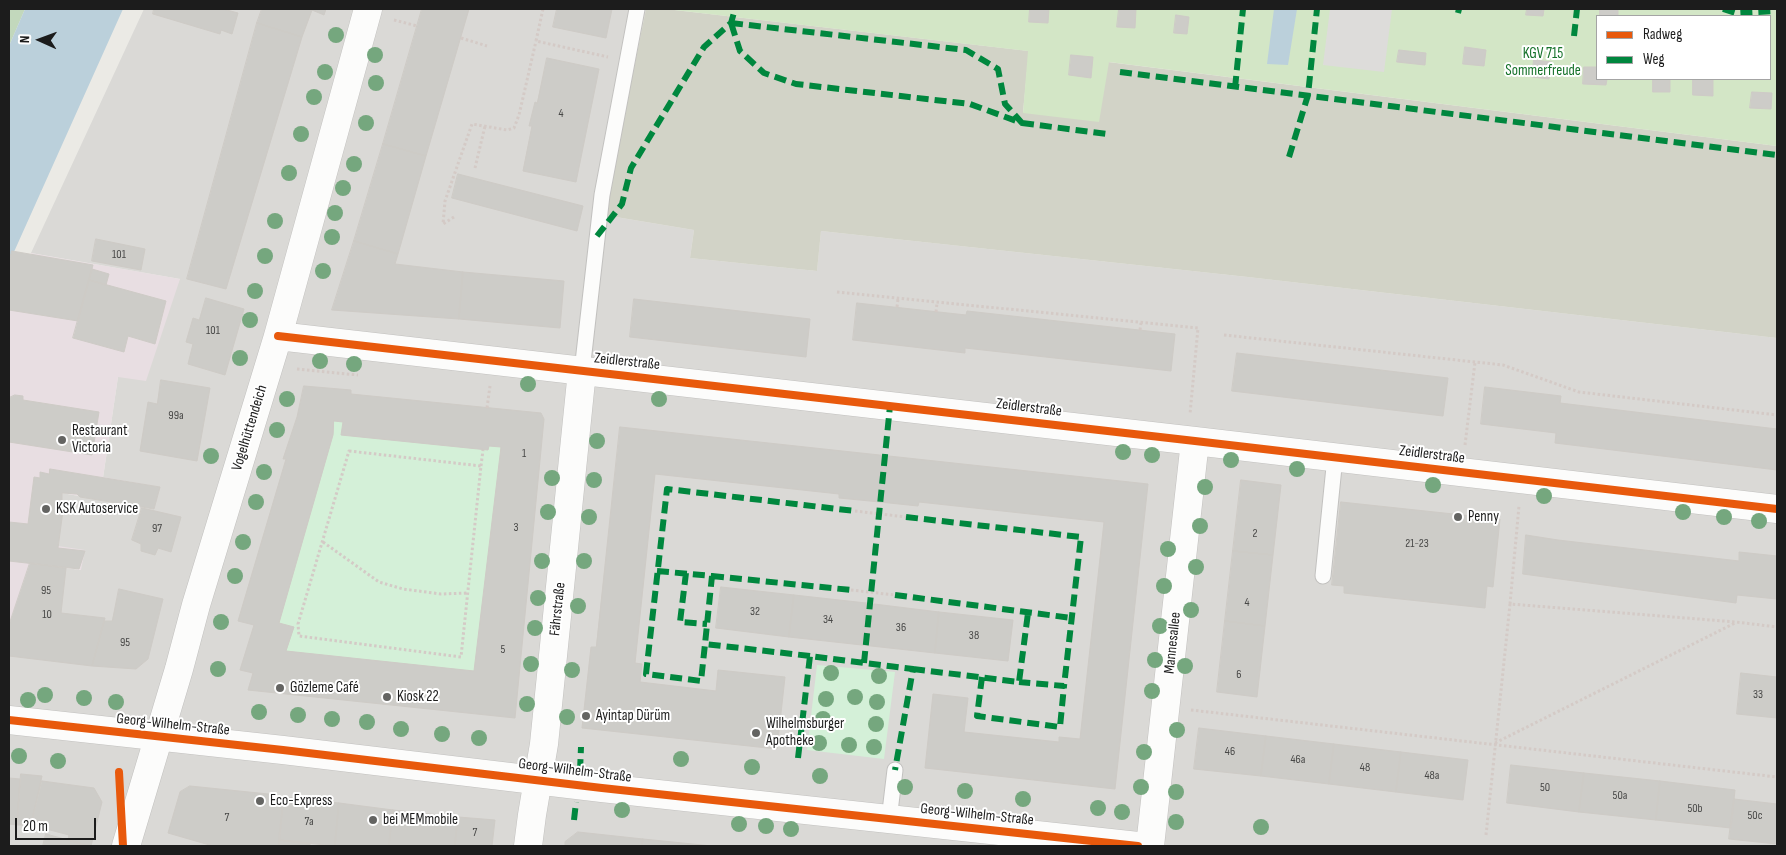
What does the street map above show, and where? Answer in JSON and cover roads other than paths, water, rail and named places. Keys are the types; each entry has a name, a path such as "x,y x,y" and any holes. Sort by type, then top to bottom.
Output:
{"street":[{"name":"Vogelhüttendeich","path":"126,846 179,669 196,605 278,336 368,9"},
{"name":"Zeidlerstraße","path":"278,336 1195,440 1777,509"},
{"name":"Fährstraße","path":"528,846 544,744 582,371"},
{"name":"Mannesallee","path":"1150,846 1195,440"},
{"name":"Georg-Wilhelm-Straße","path":"9,720 888,820 1138,846"}],"lane":[{"path":"582,371 602,195 637,9"},
{"path":"1323,576 1336,457"},
{"path":"888,820 895,770"}],"water":[{"path":"25,9 123,9 9,263 9,46"},
{"path":"1274,9 1297,9 1288,65 1267,64"}],"place":[{"name":"Restaurant Victoria","path":"62,440"},
{"name":"KSK Autoservice","path":"46,509"},
{"name":"Penny","path":"1458,517"},
{"name":"Gözleme Café","path":"280,688"},
{"name":"Kiosk 22","path":"387,697"},
{"name":"Ayintap Dürüm","path":"586,716"},
{"name":"Wilhelmsburger Apotheke","path":"756,733"},
{"name":"Eco-Express","path":"260,801"},
{"name":"bei MEMmobile","path":"373,820"}],"park label":[{"name":"KGV 715 Sommerfreude","path":"1543,62"}]}
